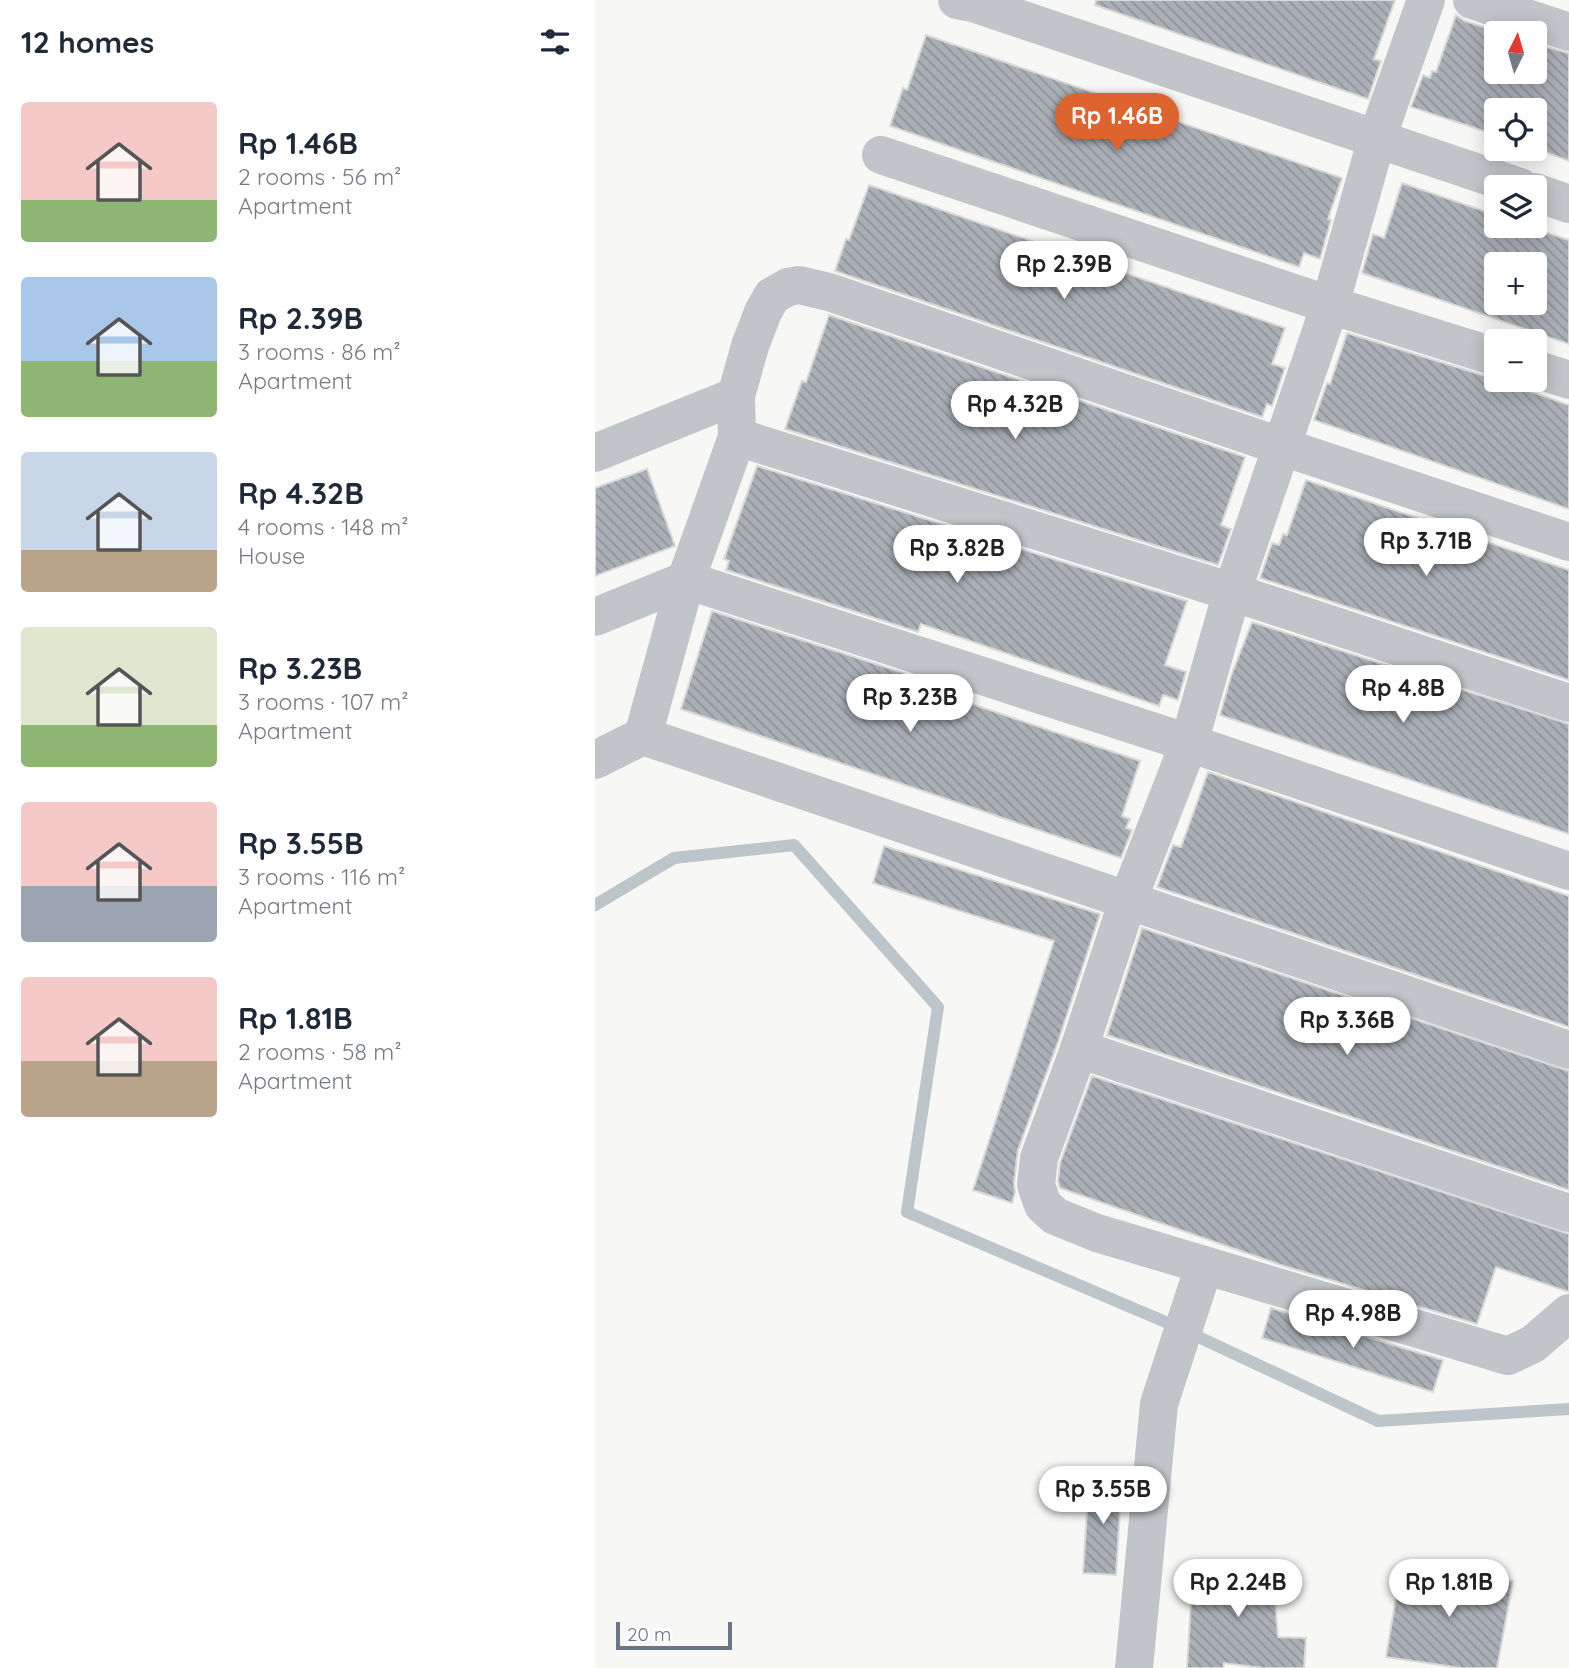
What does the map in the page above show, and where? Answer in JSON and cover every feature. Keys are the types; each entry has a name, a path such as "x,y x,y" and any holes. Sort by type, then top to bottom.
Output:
{"street":[{"path":"957,0 1083,38 1485,175"},
{"path":"1426,0 1377,138 1330,305 1232,592 1189,743 1128,900 1079,1049 1039,1158 1037,1185 1043,1205 1055,1216 1198,1282 1508,1356 1533,1344 1569,1313"},
{"path":"1472,0 1569,32"},
{"path":"881,155 1330,305 1484,353"},
{"path":"1547,196 1569,204"},
{"path":"643,736 686,580 737,437 736,396 750,346 772,296 788,287 799,285 829,292 1283,447 1569,541"},
{"path":"1547,373 1569,380"},
{"path":"595,453 736,396"},
{"path":"737,437 1232,592 1569,703"},
{"path":"595,617 686,580 1189,743 1569,871"},
{"path":"595,760 643,736 1569,1050"},
{"path":"1079,1049 1569,1213"},
{"path":"1135,1668 1159,1404 1198,1282"}],"building":[{"path":"1096,0 1395,0 1374,59 1381,61 1368,99 1095,5"},
{"path":"1456,15 1484,27 1484,84 1547,84 1547,47 1569,53 1569,161 1547,153 1547,98 1484,98 1484,131 1411,107 1423,75 1430,78 1432,71 1436,72"},
{"path":"926,35 1342,178 1328,219 1331,220 1320,259 1304,253 1299,267 890,126 903,88 907,90"},
{"path":"1402,183 1484,211 1484,238 1547,238 1547,233 1569,240 1569,344 1547,336 1547,329 1525,329 1484,315 1547,315 1547,252 1484,252 1484,315 1362,273 1373,234 1384,238"},
{"path":"869,185 1285,328 1272,364 1285,368 1272,406 1267,404 1262,417 835,271"},
{"path":"829,315 1245,457 1221,525 1231,529 1218,565 785,429 802,381 806,382"},
{"path":"1347,333 1484,376 1484,392 1532,392 1569,405 1569,509 1314,420 1327,383 1330,384"},
{"path":"757,466 1187,601 1165,665 1186,672 1178,700 1163,695 1159,706 921,624 918,632 726,570 729,561 724,559"},
{"path":"647,469 675,546 595,576 595,488"},
{"path":"1306,480 1569,570 1569,680 1260,578 1272,543 1279,545 1283,534 1287,535"},
{"path":"712,611 904,673 901,680 1140,761 1122,816 1130,819 1126,828 1132,830 1121,858 681,709"},
{"path":"1252,622 1569,724 1569,834 1220,715 1231,676"},
{"path":"1208,772 1569,896 1569,1027 1157,887 1173,845 1181,847"},
{"path":"884,846 1100,914 1058,1042 1018,1150 1012,1203 973,1190 1054,941 873,883"},
{"path":"1142,928 1569,1071 1569,1190 1107,1035"},
{"path":"1092,1076 1569,1234 1569,1292 1496,1267 1477,1324 1284,1266 1060,1188 1060,1163"},
{"path":"1271,1308 1443,1360 1433,1392 1262,1338"},
{"path":"1122,1478 1116,1575 1083,1573 1089,1479"},
{"path":"1272,1560 1278,1637 1306,1638 1304,1668 1263,1668 1224,1663 1223,1668 1187,1668 1193,1566"},
{"path":"1401,1567 1452,1575 1453,1569 1513,1581 1497,1668 1461,1668 1386,1657"}],"waterway":[{"path":"595,905 674,858 794,845 938,1007 907,1212 1175,1326 1378,1421 1569,1409"}]}
